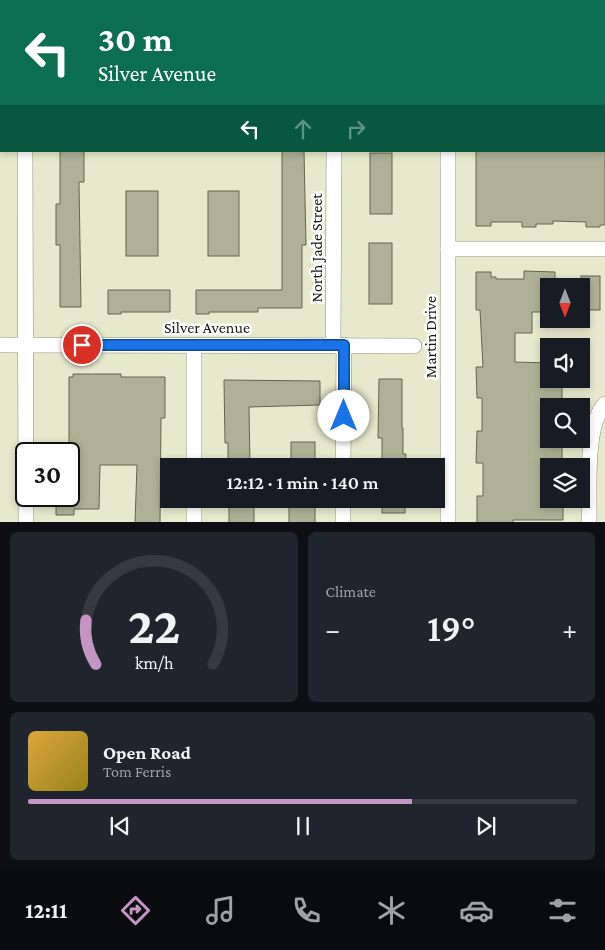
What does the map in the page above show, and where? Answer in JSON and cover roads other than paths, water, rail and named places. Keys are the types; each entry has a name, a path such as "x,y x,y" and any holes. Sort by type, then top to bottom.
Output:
{"street":[{"path":"25,152 26,522"},
{"name":"North Jade Street","path":"334,152 338,345 344,458"},
{"name":"Martin Drive","path":"448,152 448,522"},
{"path":"448,249 605,249"},
{"name":"Silver Avenue","path":"0,345 414,346"},
{"path":"194,345 194,458"},
{"path":"589,522 590,452 593,425 605,404"},
{"path":"194,508 194,522"},
{"path":"343,508 343,522"}]}
